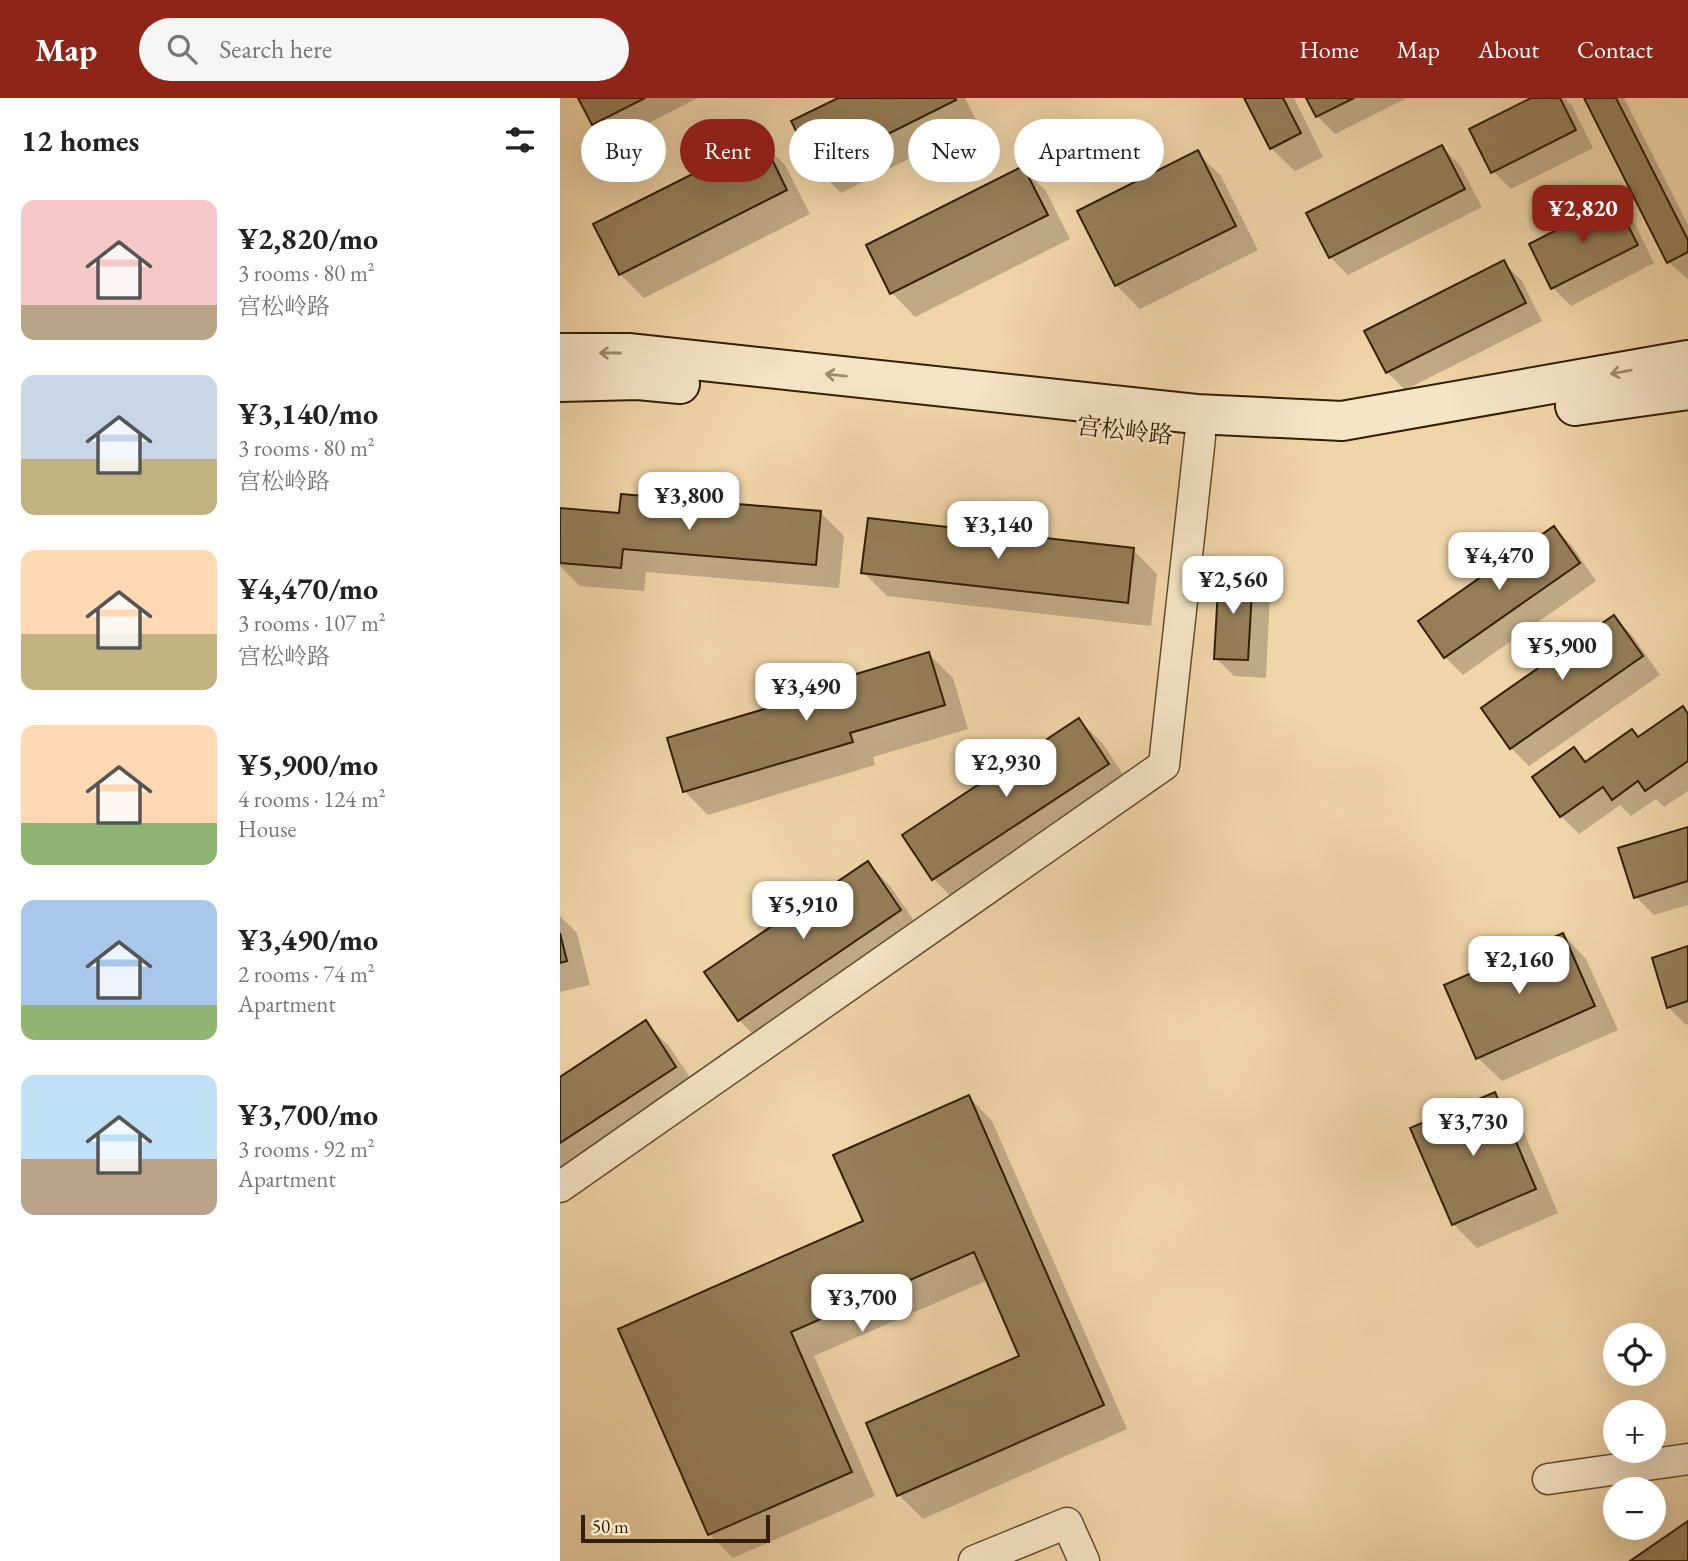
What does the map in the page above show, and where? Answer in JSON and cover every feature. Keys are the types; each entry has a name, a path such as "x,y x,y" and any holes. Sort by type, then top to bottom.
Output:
{"main road":[{"path":"560,354 628,353 1196,414 1342,421 1688,360"},
{"name":"宫松岭路","path":"560,382 638,380 1200,437 1306,443 1688,390"}],"street":[{"path":"560,1187 1164,765 1200,437"},
{"path":"1548,1479 1688,1459"},
{"path":"974,1561 1067,1523 1084,1561"}],"building":[{"path":"578,98 645,98 604,119 589,119"},
{"path":"838,98 956,100 918,119 908,119 908,124 894,131 894,119 795,119"},
{"path":"1244,98 1283,98 1301,133 1270,149"},
{"path":"1306,98 1354,98 1316,117"},
{"path":"1531,98 1560,98 1576,130 1491,173 1469,129"},
{"path":"1584,98 1616,98 1688,240 1688,252 1667,263"},
{"path":"1442,145 1465,189 1329,258 1306,213"},
{"path":"1198,150 1236,226 1115,286 1077,211 1135,182 1164,182 1164,167"},
{"path":"775,166 787,190 619,275 593,224 680,180 775,182"},
{"path":"1014,171 1014,182 1031,182 1048,215 890,294 866,245 991,182 1000,182 1000,178"},
{"path":"1615,200 1638,245 1551,289 1529,244"},
{"path":"1504,260 1526,303 1386,373 1364,331"},
{"path":"621,494 821,511 816,565 623,549 621,568 560,563 560,508 619,513"},
{"path":"868,518 1134,548 1128,603 861,573"},
{"path":"1554,526 1580,563 1444,658 1418,621"},
{"path":"1219,572 1253,574 1248,660 1214,659"},
{"path":"1614,615 1643,656 1510,749 1481,708"},
{"path":"929,652 945,705 850,733 853,742 683,792 667,738 835,688 833,681"},
{"path":"1683,706 1688,714 1688,761 1645,791 1638,781 1612,800 1603,787 1560,817 1532,777 1574,747 1585,762 1632,729 1638,737"},
{"path":"1079,718 1109,764 932,880 902,835"},
{"path":"1688,827 1688,881 1634,898 1618,848"},
{"path":"868,861 901,910 738,1021 704,972"},
{"path":"560,933 567,961 560,963"},
{"path":"1563,933 1595,1006 1476,1059 1444,985"},
{"path":"1688,946 1688,1001 1667,1008 1652,958"},
{"path":"646,1020 676,1067 560,1143 560,1077"},
{"path":"1495,1092 1536,1189 1452,1225 1410,1128"},
{"path":"969,1095 1104,1405 897,1496 866,1423 1019,1356 974,1252 791,1332 852,1472 708,1535 618,1329 863,1221 833,1155"},
{"path":"1688,1521 1688,1561 1630,1561 1660,1540 1666,1540 1666,1536"}]}
